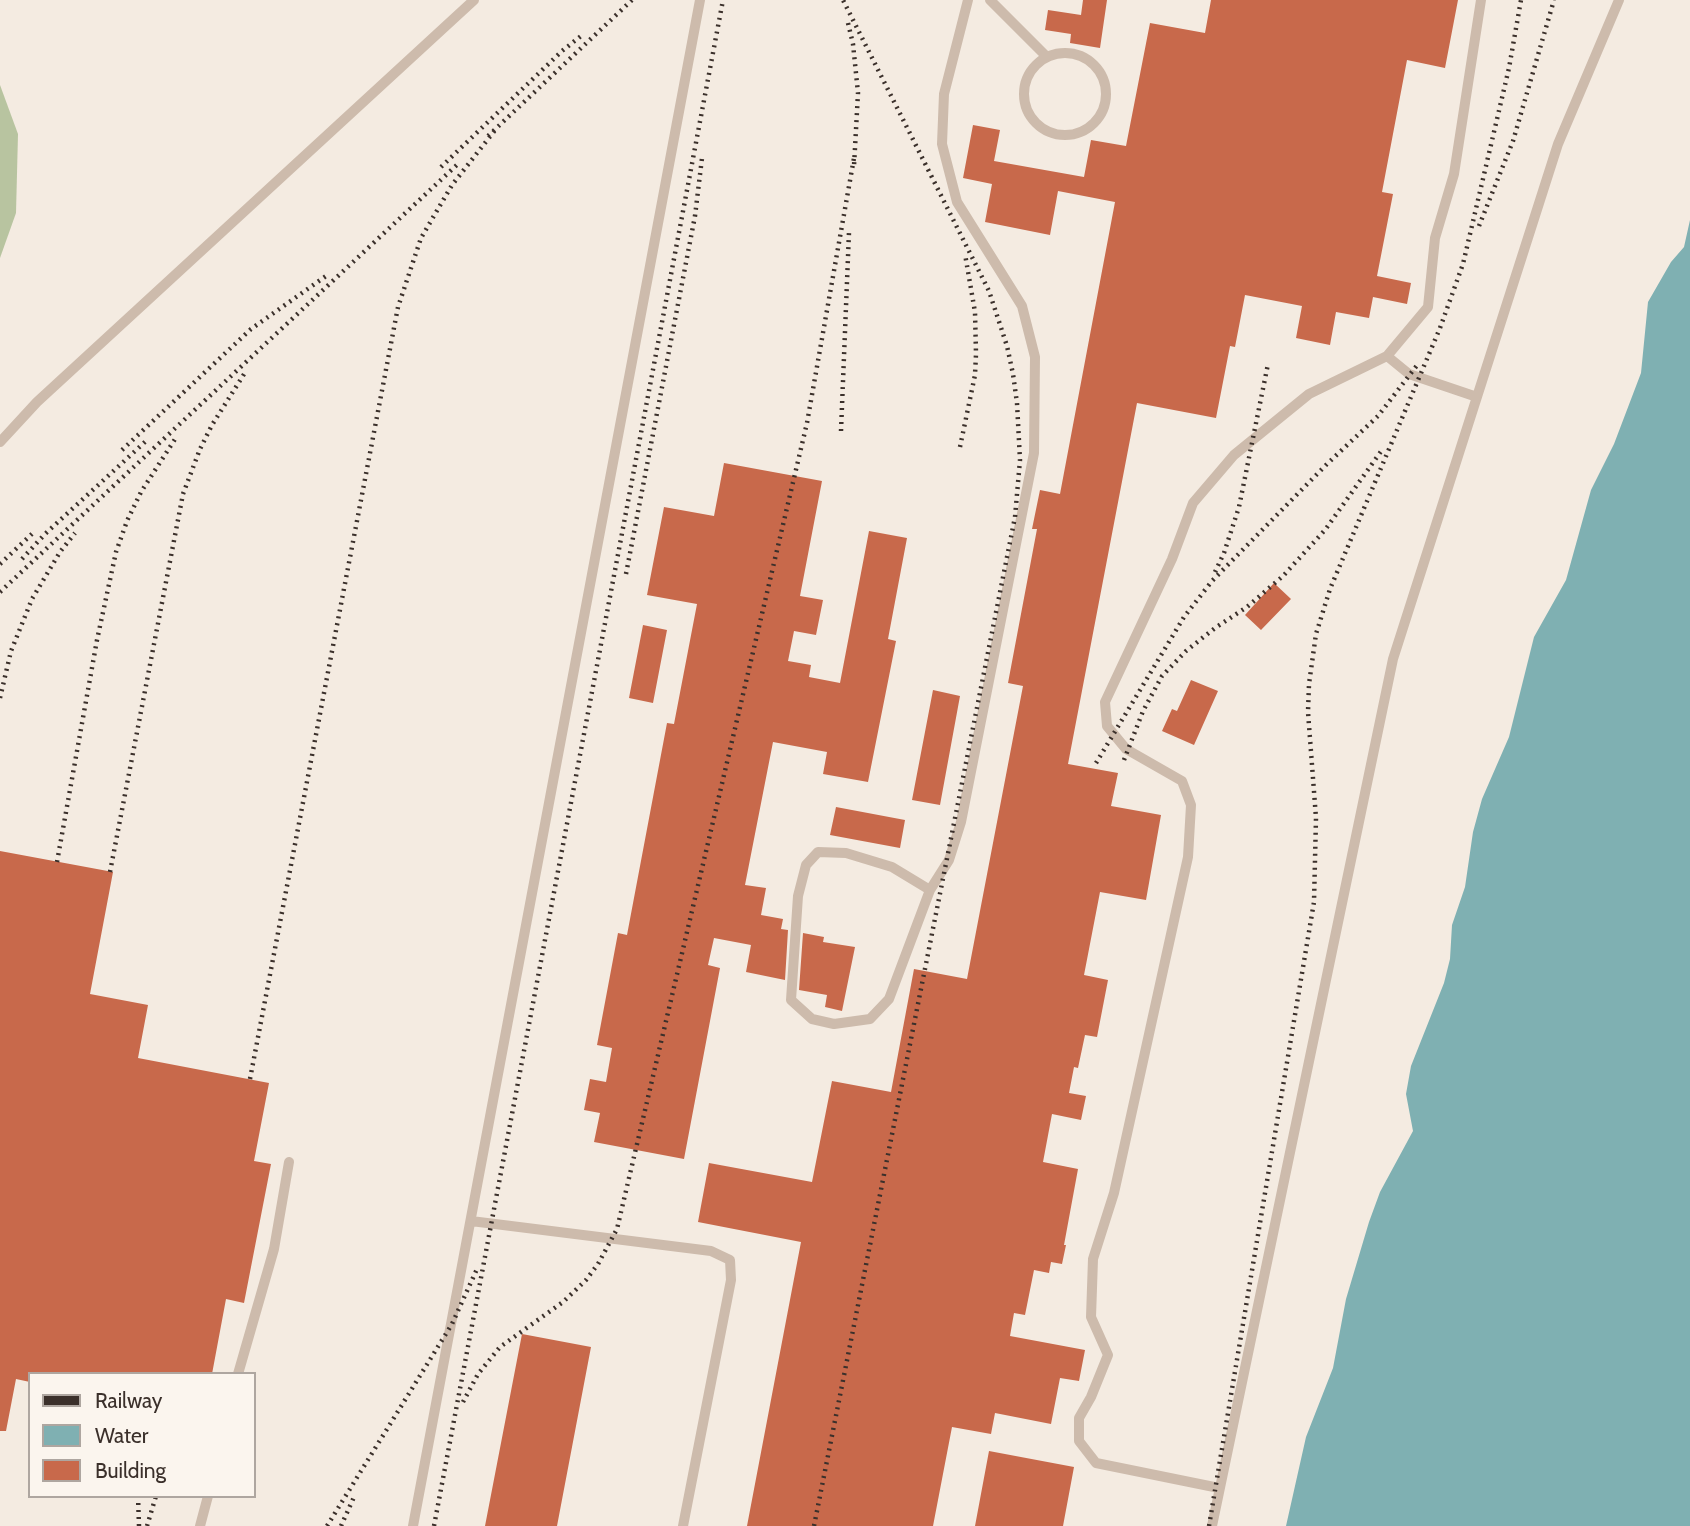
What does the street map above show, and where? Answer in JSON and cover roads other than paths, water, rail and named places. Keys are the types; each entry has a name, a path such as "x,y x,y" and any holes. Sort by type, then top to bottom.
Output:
{"lane":[{"path":"0,442 37,402 474,0"},
{"path":"413,1526 700,0"},
{"path":"930,890 892,867 846,853 818,852 806,865 798,896 792,1000 812,1019 834,1024 870,1019 889,999 930,890 949,860 961,822 1034,453 1035,357 1022,306 957,202 942,144 944,94 968,0"},
{"path":"990,0 1047,57"},
{"path":"1219,1489 1096,1463 1079,1441 1079,1419 1108,1354 1091,1317 1093,1259 1114,1193 1188,857 1191,805 1182,781 1126,750 1107,726 1105,702 1172,559 1194,503 1234,455 1309,394 1387,356 1428,307 1435,238 1454,174 1468,70 1481,0"},
{"path":"1212,1526 1393,659 1558,144 1619,0"},
{"path":"1062,53 1077,54 1090,61 1103,79 1106,102 1100,116 1090,127 1076,134 1061,135 1046,131 1034,121 1027,108 1024,93 1027,79 1035,66 1047,57 1062,53"},
{"path":"1387,356 1409,374 1477,397"},
{"path":"239,1372 274,1249 289,1161"},
{"path":"471,1221 711,1251 730,1261 731,1280 683,1526"},
{"path":"200,1526 207,1498"}],"water":[{"path":"1690,220 1690,1526 1286,1526 1306,1437 1333,1368 1346,1299 1369,1222 1380,1192 1413,1131 1406,1094 1411,1066 1444,983 1450,959 1452,925 1465,887 1473,832 1482,799 1509,737 1534,637 1566,580 1591,490 1614,444 1641,373 1648,302 1671,262 1684,247"}],"railway":[{"path":"488,136 632,0"},
{"path":"434,1526 723,0"},
{"path":"814,1526 1015,517 1020,460 1013,374 989,291 843,0"},
{"path":"1209,1526 1314,902 1316,818 1308,712 1316,634 1330,589 1440,328 1463,264 1509,68 1521,0"},
{"path":"1479,226 1513,141 1554,0"},
{"path":"848,23 858,93 854,166"},
{"path":"441,167 581,36"},
{"path":"250,1079 398,307 421,238 452,185 496,129"},
{"path":"626,574 695,216 702,158"},
{"path":"463,1402 478,1374 500,1347 563,1302 586,1280 617,1229 807,423 854,158"},
{"path":"0,592 460,162"},
{"path":"841,431 849,232"},
{"path":"960,447 975,375 976,354 975,312 965,254"},
{"path":"122,450 251,329 326,276"},
{"path":"1215,572 1239,507 1268,364"},
{"path":"1096,763 1184,617 1212,581 1378,416 1418,364"},
{"path":"110,872 183,494 212,425 246,371"},
{"path":"57,862 97,640 116,552 141,492 177,436"},
{"path":"22,559 45,534 146,441"},
{"path":"1124,760 1143,711 1162,676 1186,651 1247,607 1283,576 1325,530 1382,450"},
{"path":"0,564 35,531"},
{"path":"0,698 11,651 32,599 60,552 75,533"},
{"path":"327,1526 452,1324 477,1269"},
{"path":"341,1526 354,1497"},
{"path":"138,1498 139,1526"},
{"path":"147,1526 155,1498"}]}
